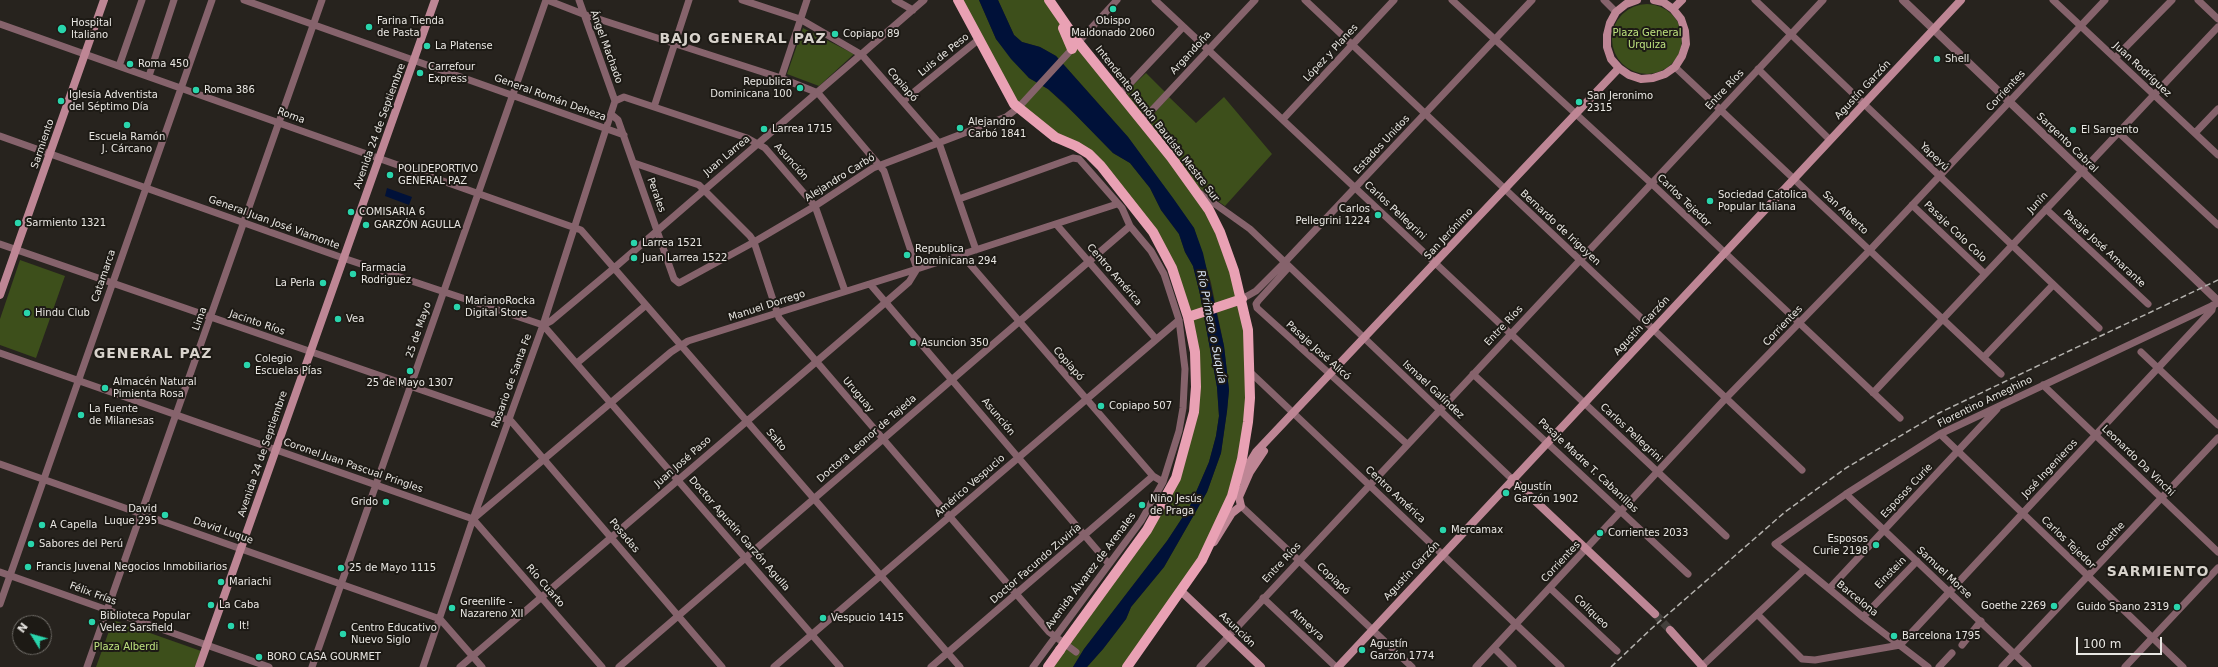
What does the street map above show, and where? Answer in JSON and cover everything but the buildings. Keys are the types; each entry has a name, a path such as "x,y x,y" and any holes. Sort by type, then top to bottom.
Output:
{"main road":[{"name":"Sarmiento","path":"0,295 104,0"},
{"name":"Avenida 24 de Septiembre","path":"199,667 435,0"},
{"path":"958,0 978,40 1018,108 1055,138 1084,150 1101,166 1146,223 1164,249 1172,268 1188,317 1195,352 1196,387 1189,436 1176,478 1147,530 1048,667"},
{"name":"Intendente Ramón Bautista Mestre Sur","path":"1048,0 1055,10 1072,48 1120,94 1209,210 1220,232 1248,330 1250,398 1245,443 1232,496 1207,551 1181,591 1126,667"},
{"path":"1637,0 1626,4 1616,12 1610,22 1606,34 1607,47 1611,59 1619,68 1629,75 1641,78 1653,78 1665,74 1675,67 1682,56 1686,44 1686,31 1681,19 1673,9 1663,2 1654,0"},
{"path":"1673,9 1682,0"},
{"name":"Agustín Garzón","path":"1337,667 1962,0"},
{"name":"San Jerónimo","path":"1232,496 1252,457 1619,68"},
{"path":"1188,317 1239,300"},
{"name":"San Jerónimo","path":"1241,506 1239,497 1260,454 1294,413"},
{"name":"Ismael Galíndez","path":"1512,479 1655,614"},
{"path":"1207,551 1232,513 1241,506"},
{"name":"Asunción","path":"1181,591 1261,667"},
{"path":"1670,630 1702,667"}],"street":[{"path":"119,66 142,0"},
{"path":"149,76 174,0"},
{"name":"Catamarca","path":"0,604 212,0"},
{"name":"General Román Deheza","path":"244,0 624,135"},
{"name":"Lima","path":"87,667 322,0"},
{"path":"547,0 583,14 782,78 818,93 880,164 884,171 917,270"},
{"name":"25 de Mayo","path":"312,667 443,291 547,0"},
{"name":"Ángel Machado","path":"579,0 615,101"},
{"path":"654,107 689,0"},
{"name":"Copiapó","path":"742,0 800,19 862,54 938,143 976,250"},
{"path":"782,78 807,0"},
{"path":"895,0 913,10"},
{"name":"Juan Larrea","path":"543,325 551,321 613,269 704,188 818,93 924,0"},
{"name":"Alejandro Carbó","path":"680,283 815,206 880,164 1006,117 1018,108 1117,0"},
{"name":"Carlos Pellegrini","path":"1155,0 1726,536"},
{"name":"Argandoña","path":"1142,121 1255,0"},
{"name":"Bernardo de Irigoyen","path":"1305,0 1802,470"},
{"name":"López y Planes","path":"1283,119 1394,0"},
{"name":"Carlos Tejedor","path":"1452,0 1651,183 1900,418"},
{"name":"Estados Unidos","path":"1239,300 1256,291 1287,265 1355,188 1532,0"},
{"path":"1604,0 1616,12"},
{"name":"Yapeyú","path":"1755,0 2099,328"},
{"name":"Entre Ríos","path":"1200,667 1298,560 1824,0"},
{"name":"Sargento Cabral","path":"1903,0 2082,171 2216,303"},
{"name":"Juan Rodríguez","path":"2052,0 2218,155"},
{"name":"Corrientes","path":"1476,667 1726,398 1870,250 2105,0"},
{"path":"2115,58 2172,0"},
{"path":"2198,0 2218,19"},
{"name":"Roma","path":"0,24 575,228"},
{"path":"1120,94 1183,27"},
{"name":"Junín","path":"1873,393 2153,94 2218,27"},
{"name":"Luis de Peso","path":"903,101 978,40"},
{"name":"San Alberto","path":"1675,67 1721,108 2001,374"},
{"path":"1758,69 1830,140"},
{"name":"Asunción","path":"615,101 624,97 758,143 815,206 845,291"},
{"name":"Rosario de Santa Fe","path":"423,667 473,519 543,325 612,115 615,101"},
{"path":"2195,133 2218,109"},
{"name":"Perales","path":"612,115 618,120 624,135 674,279 680,283"},
{"path":"2118,132 2218,225"},
{"name":"General Juan José Viamonte","path":"0,136 343,258 543,325"},
{"name":"Avenida Álvarez de Arenales","path":"959,199 1073,158 1079,159 1117,204 1130,226 1146,243 1188,317 1183,408 1179,431 1163,482 1141,521 1033,667"},
{"name":"Uruguay","path":"634,162 704,188 754,242 776,313 949,517 1055,637 1076,652"},
{"name":"Ismael Galíndez","path":"1192,186 1246,226 1512,479"},
{"name":"Manuel Dorrego","path":"473,519 611,402 679,346 688,341 845,291 917,270 1117,204"},
{"name":"Pasaje Colo Colo","path":"1912,204 1985,274"},
{"name":"Pasaje José Amarante","path":"2046,209 2148,304"},
{"name":"Centro América","path":"1056,224 1156,339"},
{"name":"Doctora Leonor de Tejeda","path":"619,667 1130,226"},
{"name":"Salto","path":"575,228 584,233 679,346 960,667"},
{"name":"Jacinto Ríos","path":"0,244 508,420"},
{"name":"Copiapó","path":"962,255 1086,400 1154,476 1163,482"},
{"name":"Pasaje José Alicó","path":"1287,265 1258,301 1256,306 1407,444"},
{"name":"Juan José Paso","path":"460,667 611,536 817,362 909,282 917,270"},
{"name":"Asunción","path":"870,284 1109,564"},
{"path":"1984,357 2053,284"},
{"name":"José Ingenieros","path":"1900,645 2212,310 2216,303"},
{"name":"Florentino Ameghino","path":"1775,544 1846,494 1940,434 2216,303"},
{"path":"577,363 645,306"},
{"name":"Américo Vespucio","path":"774,667 1156,339 1188,317"},
{"name":"Doctor Agustín Garzón Agulla","path":"543,325 840,667"},
{"path":"2141,352 2218,425"},
{"name":"Coronel Juan Pascual Pringles","path":"0,353 473,519"},
{"name":"Centro América","path":"1249,371 1561,667"},
{"name":"Pasaje Madre T. Cabanillas","path":"1473,374 1688,574"},
{"name":"Leonardo Da Vinchi","path":"2043,385 2218,552"},
{"name":"Esposos Curie","path":"1829,589 1999,406"},
{"name":"Posadas","path":"508,420 514,423 722,667"},
{"name":"Carlos Tejedor","path":"1940,434 2183,667"},
{"name":"Goethe","path":"2002,667 2218,438"},
{"name":"David Luque","path":"0,464 440,619"},
{"name":"Doctor Facundo Zuviría","path":"931,667 1154,476"},
{"name":"Samuel Morse","path":"1846,494 2028,667"},
{"name":"Copiapó","path":"1241,506 1412,667"},
{"name":"Río Cuarto","path":"473,519 602,667"},
{"name":"Barcelona","path":"1775,544 1863,617 1928,667"},
{"name":"Einstein","path":"1863,617 1917,561"},
{"path":"2126,667 2218,568"},
{"path":"1702,667 1805,569"},
{"name":"Félix Frías","path":"0,572 269,667"},
{"name":"Coliqueo","path":"1550,588 1617,651"},
{"name":"Almeyra","path":"1263,598 1337,667"},
{"path":"1758,615 1802,659 1815,660 1900,645"},
{"path":"440,619 482,667"},
{"path":"1962,645 1981,622"},
{"path":"1494,648 1513,667"},
{"path":"1939,667 1952,654"}],"green space":[{"path":"958,0 979,0 996,39 1029,78 1048,89 1113,153 1130,163 1150,188 1161,210 1179,234 1185,252 1193,266 1200,294 1217,387 1219,416 1216,436 1209,462 1190,506 1167,541 1084,649 1073,667 1048,667 1138,544 1182,462 1196,368 1172,268 1101,166 1018,108"},
{"path":"998,0 1049,0 1204,202 1246,316 1245,443 1216,533 1127,667 1087,667 1126,619 1131,607 1164,567 1207,492 1221,453 1227,411 1229,390 1224,346 1211,283 1194,228 1128,137 1056,56 1040,47 1022,42 1014,35"},
{"name":"Plaza General Urquiza","path":"1647,4 1666,10 1676,20 1682,39 1676,58 1666,68 1647,74 1628,68 1618,58 1612,39 1618,20 1628,10"},
{"path":"803,28 854,54 819,86 787,74"},
{"path":"1146,73 1165,92 1142,116 1126,92"},
{"path":"1169,97 1196,123 1224,97 1272,154 1225,206 1194,185 1148,120"},
{"name":"Hindu Club","path":"20,260 65,276 36,358 0,345 0,319"},
{"name":"Plaza Alberdi","path":"113,620 201,651 195,667 96,667"}],"water":[{"name":"Río Primero o Suquía","path":"979,0 998,0 1014,35 1022,42 1040,47 1056,56 1128,137 1173,198 1194,228 1203,253 1224,346 1229,390 1227,411 1221,453 1207,492 1164,567 1131,607 1126,619 1087,667 1073,667 1084,649 1167,541 1190,506 1209,462 1216,436 1219,416 1217,387 1200,294 1193,266 1185,252 1179,234 1161,210 1150,188 1130,163 1113,153 1065,104 1048,89 1029,78 1011,59 996,39"},
{"path":"387,188 412,197 409,205 385,196"}],"tunnel":[{"path":"1655,614 1670,630"}],"railway":[{"path":"1611,667 1651,629 1785,512 1846,468 1939,413 2218,280"}],"place":[{"name":"Obispo Maldonado 2060","path":"1113,9"},
{"name":"Farina Tienda de Pasta","path":"369,27"},
{"name":"Hospital Italiano","path":"62,29"},
{"name":"Copiapo 89","path":"835,34"},
{"name":"La Platense","path":"427,46"},
{"name":"Shell","path":"1937,59"},
{"name":"Roma 450","path":"130,64"},
{"name":"Carrefour Express","path":"420,73"},
{"name":"Republica Dominicana 100","path":"800,88"},
{"name":"Roma 386","path":"196,90"},
{"name":"Iglesia Adventista del Séptimo Día","path":"61,101"},
{"name":"San Jeronimo 2315","path":"1579,102"},
{"name":"Escuela Ramón J. Cárcano","path":"127,125"},
{"name":"Alejandro Carbó 1841","path":"960,128"},
{"name":"Larrea 1715","path":"764,129"},
{"name":"El Sargento","path":"2073,130"},
{"name":"POLIDEPORTIVO GENERAL PAZ","path":"390,175"},
{"name":"Sociedad Catolica Popular Italiana","path":"1710,201"},
{"name":"COMISARIA 6","path":"351,212"},
{"name":"Carlos Pellegrini 1224","path":"1378,215"},
{"name":"Sarmiento 1321","path":"18,223"},
{"name":"GARZÓN AGULLA","path":"366,225"},
{"name":"Larrea 1521","path":"634,243"},
{"name":"Republica Dominicana 294","path":"907,255"},
{"name":"Juan Larrea 1522","path":"634,258"},
{"name":"Farmacia Rodriguez","path":"353,274"},
{"name":"La Perla","path":"323,283"},
{"name":"MarianoRocka Digital Store","path":"457,307"},
{"name":"Hindu Club","path":"27,313"},
{"name":"Vea","path":"338,319"},
{"name":"Asuncion 350","path":"913,343"},
{"name":"Colegio Escuelas Pías","path":"247,365"},
{"name":"25 de Mayo 1307","path":"410,371"},
{"name":"Almacén Natural Pimienta Rosa","path":"105,388"},
{"name":"Copiapo 507","path":"1101,406"},
{"name":"La Fuente de Milanesas","path":"81,415"},
{"name":"Agustín Garzón 1902","path":"1506,493"},
{"name":"Grido","path":"386,502"},
{"name":"Niño Jesús de Praga","path":"1142,505"},
{"name":"David Luque 295","path":"165,515"},
{"name":"A Capella","path":"42,525"},
{"name":"Mercamax","path":"1443,530"},
{"name":"Corrientes 2033","path":"1600,533"},
{"name":"Sabores del Perú","path":"31,544"},
{"name":"Esposos Curie 2198","path":"1876,545"},
{"name":"Francis Juvenal Negocios Inmobiliarios","path":"28,567"},
{"name":"25 de Mayo 1115","path":"341,568"},
{"name":"Mariachi","path":"221,582"},
{"name":"La Caba","path":"211,605"},
{"name":"Goethe 2269","path":"2054,606"},
{"name":"Guido Spano 2319","path":"2177,607"},
{"name":"Greenlife - Nazareno XII","path":"452,608"},
{"name":"Vespucio 1415","path":"823,618"},
{"name":"Biblioteca Popular Velez Sarsfield","path":"92,622"},
{"name":"It!","path":"231,626"},
{"name":"Centro Educativo Nuevo Siglo","path":"343,634"},
{"name":"Barcelona 1795","path":"1894,636"},
{"name":"Agustín Garzón 1774","path":"1362,650"},
{"name":"BORO CASA GOURMET","path":"259,657"}],"district":[{"name":"BAJO GENERAL PAZ","path":"743,39"},
{"name":"GENERAL PAZ","path":"153,354"},
{"name":"SARMIENTO","path":"2158,572"}]}
